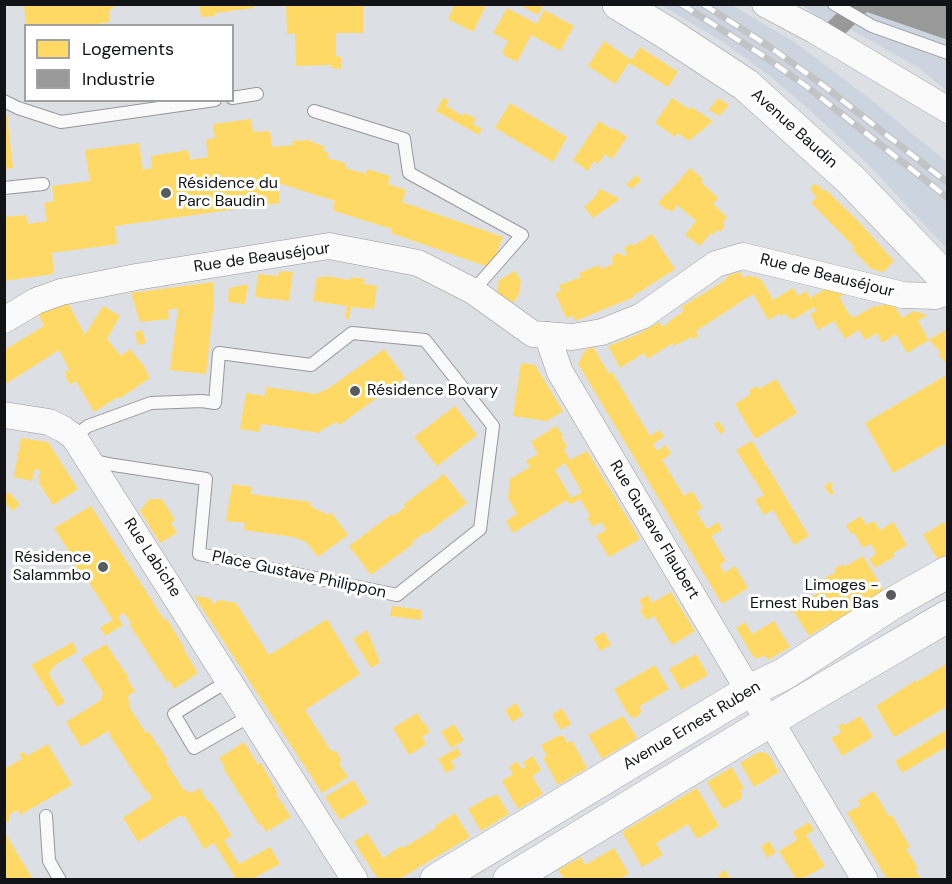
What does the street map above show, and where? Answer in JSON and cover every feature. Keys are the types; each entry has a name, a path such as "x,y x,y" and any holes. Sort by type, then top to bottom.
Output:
{"main road":[{"name":"Avenue Baudin","path":"619,4 746,85 850,179 948,281"}],"street":[{"path":"765,4 814,30 948,110"},
{"name":"Rue de Beauséjour","path":"4,320 36,301 61,292 136,277 329,246 418,263 473,291 533,334 572,337 602,332 642,316 716,264 743,256 903,295 936,296 948,292"},
{"name":"Rue Gustave Flaubert","path":"547,335 560,372 749,691 770,721 865,879"},
{"path":"4,415 49,422 74,437"},
{"name":"Rue Labiche","path":"74,437 355,879"},
{"name":"Avenue Ernest Ruben","path":"436,879 749,691 784,674 894,603 948,572"},
{"path":"511,835 524,876 770,721 948,616"}],"lane":[{"path":"834,4 872,26 948,53"},
{"path":"234,98 257,94"},
{"path":"4,101 61,122 200,102"},
{"path":"314,111 404,139 409,173 522,235 473,291"},
{"path":"4,188 43,184"},
{"name":"Place Gustave Philippon","path":"74,437 88,426 151,403 202,401 215,403 219,353 311,365 352,333 425,340 493,426 480,529 397,595 199,554 206,479 89,460"},
{"path":"228,681 174,714 194,748 250,716"},
{"path":"46,816 49,861 60,879"}],"shaded area":[{"path":"661,5 732,5 796,43 870,99 947,162 947,249 868,164 804,105 771,77 723,42"},
{"path":"802,5 947,5 947,91 919,68 850,29 844,35"}],"building: Logements":[{"path":"24,4 112,4 113,8 109,11 110,22 26,24"},
{"path":"199,4 254,4 254,8 201,17"},
{"path":"286,4 363,4 363,33 336,33 336,56 341,57 341,69 331,68 331,65 296,66 295,34 287,34"},
{"path":"455,4 487,4 473,32 448,19"},
{"path":"524,4 544,4 538,15 523,7"},
{"path":"507,8 537,24 544,10 574,26 560,51 531,35 517,62 502,52 508,41 493,33"},
{"path":"604,41 631,60 640,47 678,72 668,87 629,63 615,84 588,66"},
{"path":"443,98 449,100 446,106 463,116 465,113 476,119 473,124 482,129 479,135 436,111"},
{"path":"672,98 713,121 689,141 678,133 675,137 655,123"},
{"path":"718,98 729,105 719,116 709,110"},
{"path":"510,103 567,137 553,162 495,128"},
{"path":"7,115 13,168 4,169 4,116"},
{"name":"Résidence du Parc Baudin","path":"251,119 253,132 270,131 272,147 293,145 292,141 308,140 325,147 323,151 329,153 327,158 346,163 345,168 366,174 367,169 390,176 388,184 406,190 402,202 503,237 491,268 391,233 392,229 334,211 335,201 278,183 280,203 115,226 117,244 52,253 54,274 4,281 4,217 26,215 28,224 47,221 44,203 54,201 52,186 90,181 85,150 139,143 143,170 152,168 151,156 188,150 190,160 208,157 206,140 215,138 213,124"},
{"path":"599,121 627,137 612,159 605,154 598,164 594,161 588,171 573,160"},
{"path":"690,168 703,179 701,182 718,198 713,204 727,217 724,228 721,231 717,230 713,235 711,233 700,246 685,235 696,221 677,205 672,212 658,203"},
{"path":"637,175 641,181 631,189 626,184"},
{"path":"814,184 826,190 894,261 883,272 871,269 852,249 854,247 811,203 817,197 812,192 811,186"},
{"path":"600,189 620,199 593,218 584,207"},
{"path":"652,234 675,269 633,295 634,297 575,321 573,316 566,318 555,293 561,291 559,285 581,277 579,273 599,265 601,269 613,264 612,258 615,254 627,255 624,248 632,243 633,246"},
{"path":"279,271 293,272 289,301 255,297 258,274 278,276"},
{"path":"515,271 521,281 519,294 513,303 497,293 499,280"},
{"path":"740,272 744,278 750,275 761,279 773,300 793,288 798,296 806,291 810,298 825,289 845,294 839,297 853,318 876,305 877,307 884,304 895,307 902,318 914,311 927,315 918,321 929,340 907,353 896,334 882,343 877,333 865,340 859,330 845,339 834,321 818,330 810,314 816,311 814,307 792,320 786,314 782,316 779,314 768,320 753,294 696,331 698,336 693,340 691,337 674,346 673,343 647,359 644,353 620,368 608,346 634,336 660,322 662,327 684,311 681,307 724,281 729,275"},
{"path":"317,277 350,280 351,277 365,279 364,284 377,286 374,309 351,307 349,319 345,318 347,306 313,301"},
{"path":"213,282 214,300 206,374 170,370 178,308 168,310 169,319 140,322 131,293"},
{"path":"248,284 245,304 228,302 229,288"},
{"path":"68,303 85,335 103,306 120,316 107,339 121,356 130,349 144,366 150,378 119,399 118,397 94,412 76,381 70,385 65,371 70,371 59,350 4,385 4,350 44,326 39,315 51,307"},
{"path":"948,328 948,365 938,355 941,353 929,340"},
{"path":"142,330 146,343 138,345 135,332"},
{"path":"593,347 609,374 612,372 650,436 660,430 664,437 653,444 657,451 666,445 671,454 662,460 684,496 692,491 703,508 696,512 707,529 718,522 722,530 711,536 726,561 720,565 724,573 735,566 748,588 722,604 578,364 585,350"},
{"name":"Résidence Bovary","path":"384,349 405,378 339,425 337,422 321,430 320,433 261,424 259,432 240,429 246,393 265,396 266,387 316,394 329,388"},
{"path":"521,363 535,365 563,411 547,421 513,416"},
{"path":"948,374 948,442 893,473 865,423"},
{"path":"776,379 797,413 755,439 735,404 751,394 749,390 757,386 759,389"},
{"name":"Résidence Bovary","path":"455,406 477,435 437,466 414,437"},
{"path":"719,421 725,431 720,434 714,424"},
{"path":"556,426 563,435 561,436 567,447 564,450 570,460 587,451 640,539 609,557 596,536 606,530 601,522 593,527 587,518 590,516 580,499 570,505 567,500 513,533 506,521 517,514 508,498 510,479 530,467 526,461 538,454 531,442","holes":["565,463 582,492 571,498 555,470"]},
{"path":"21,438 48,442 78,489 53,505 38,482 40,481 38,476 41,473 39,470 34,470 32,481 14,477"},
{"path":"752,441 809,536 794,545 773,510 764,515 755,500 764,495 736,450"},
{"path":"444,474 467,503 426,534 425,532 412,542 413,544 371,575 349,546 405,507 404,504"},
{"path":"831,482 834,493 830,495 824,486"},
{"path":"232,484 252,487 251,494 311,502 310,506 328,515 331,512 348,535 318,557 306,542 293,537 244,530 245,523 226,521"},
{"path":"9,492 20,504 13,511 4,502 4,496"},
{"path":"149,499 162,499 175,520 171,523 177,533 160,543 140,511"},
{"name":"Résidence Salammbo","path":"91,506 165,621 167,619 198,673 174,689 169,680 167,682 124,613 118,617 123,625 105,636 100,627 113,620 81,570 78,572 69,562 69,551 54,528"},
{"path":"861,516 866,525 874,521 880,530 893,522 907,545 893,553 895,556 875,568 869,559 876,554 871,544 863,548 846,525"},
{"path":"944,522 948,524 948,554 938,560 923,535"},
{"path":"863,556 884,591 809,636 792,609 821,591 816,583 836,572 834,569 843,564 844,567"},
{"path":"671,592 695,631 672,645 654,616 646,620 640,610 643,608 639,600 648,595 652,603"},
{"path":"194,596 209,598 214,604 219,600 236,603 269,655 327,619 360,674 305,710 331,751 336,751 341,759 340,765 348,777 322,793"},
{"path":"392,606 422,610 421,620 390,616"},
{"path":"774,621 790,647 768,660 765,655 754,658 736,628 745,622 752,634"},
{"path":"367,630 380,662 371,668 353,639"},
{"path":"604,632 611,645 600,651 593,638"},
{"path":"73,642 77,652 55,665 49,674 65,702 57,707 31,665"},
{"path":"106,644 135,691 128,696 130,708 168,761 166,762 183,789 192,793 199,788 208,802 210,801 232,836 224,840 239,864 270,847 280,864 252,879 236,879 214,843 204,849 185,817 179,816 138,842 123,818 152,798 149,793 108,731 81,747 66,722 101,700 103,693 81,659"},
{"path":"696,654 708,675 681,690 669,669"},
{"path":"948,663 948,706 894,737 876,706 916,680 916,682"},
{"path":"655,665 669,689 640,706 641,712 637,717 632,718 614,689"},
{"path":"516,703 523,715 512,722 505,710"},
{"path":"562,708 571,724 561,730 552,715"},
{"path":"417,713 430,732 422,737 425,745 409,755 393,728"},
{"path":"623,716 637,738 602,759 588,735"},
{"path":"860,716 873,737 842,756 831,738 841,733 838,726 844,723 845,725"},
{"path":"454,724 464,740 451,748 441,732"},
{"path":"946,730 948,746 902,773 895,761"},
{"path":"560,735 567,743 572,741 587,768 558,785 543,758 547,756 541,745"},
{"path":"244,742 258,765 261,763 278,793 276,794 291,817 266,832 223,768 225,767 219,758"},
{"path":"48,744 72,785 20,815 18,810 9,815 9,821 4,824 4,769 22,759 19,754 24,752 27,756"},
{"path":"457,748 461,755 451,761 455,768 446,773 438,759"},
{"path":"763,752 769,755 779,772 754,787 740,763"},
{"path":"533,756 541,770 532,776 543,794 518,809 502,781 513,774 509,767 517,761 522,769 526,767 523,762"},
{"path":"732,767 744,789 740,791 741,799 723,809 707,782"},
{"path":"353,780 368,803 340,820 325,797"},
{"path":"697,788 719,826 697,839 688,824 656,843 663,855 642,867 622,832"},
{"path":"874,791 889,817 892,815 910,847 906,849 918,868 915,870 921,879 887,879 847,813 861,805 857,801"},
{"path":"497,794 509,814 481,831 468,809"},
{"path":"455,813 470,837 399,879 378,879 354,842 367,833 383,858 436,828 435,826"},
{"path":"809,822 814,830 806,835 825,866 802,879 796,879 779,851 797,840 793,832"},
{"path":"4,831 17,853 33,879 4,879"},
{"path":"769,841 776,852 767,858 761,846"},
{"path":"614,848 629,874 620,879 564,879 558,870 581,857 585,865"},
{"path":"725,870 730,879 720,879 718,875"}],"building: Industrie":[{"path":"846,4 948,4 948,40 867,12 844,35 827,23"}],"railway":[{"path":"681,4 806,86 948,198"},
{"path":"703,4 770,47 824,86 948,183"}],"place":[{"name":"Résidence du Parc Baudin","path":"166,193"},
{"name":"Résidence Bovary","path":"355,391"},
{"name":"Résidence Salammbo","path":"103,567"},
{"name":"Limoges - Ernest Ruben Bas","path":"891,595"}]}
